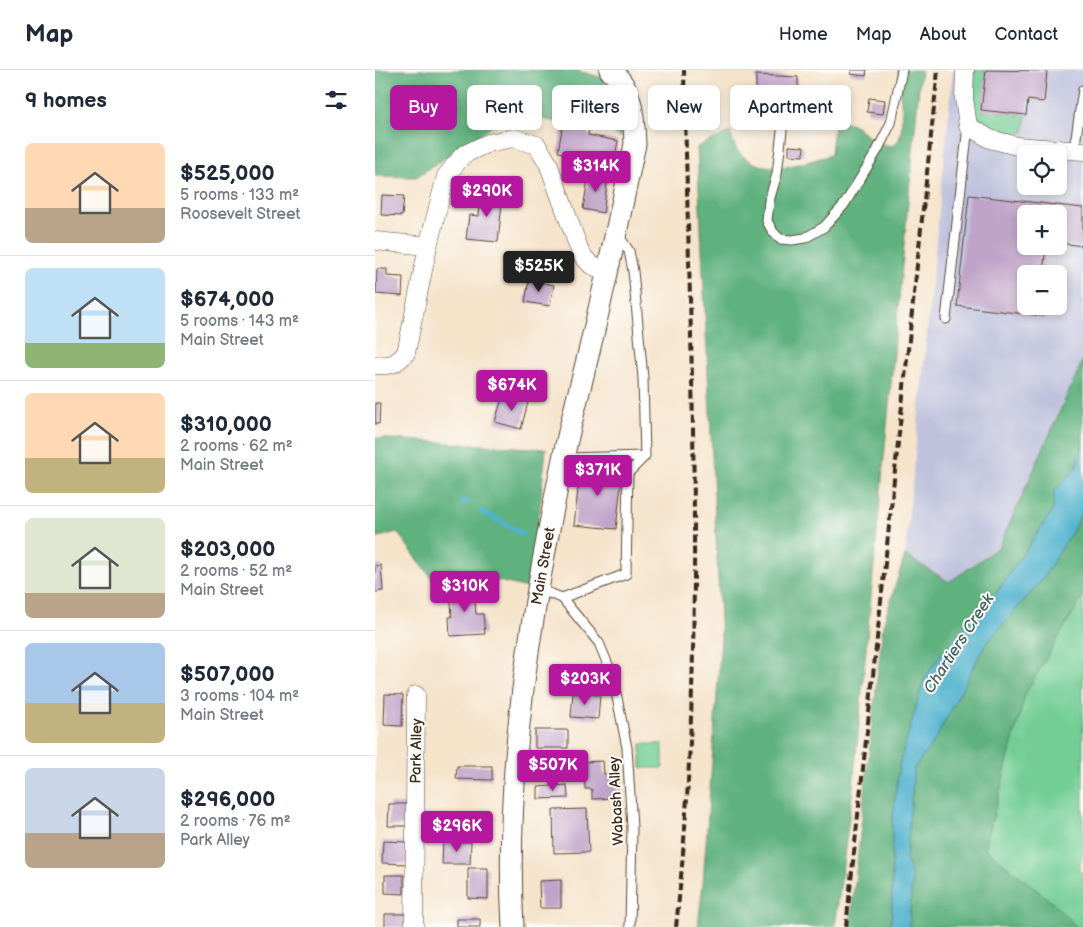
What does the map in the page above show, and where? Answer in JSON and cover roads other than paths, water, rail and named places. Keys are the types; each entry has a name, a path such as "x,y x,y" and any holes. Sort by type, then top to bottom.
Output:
{"street":[{"name":"Main Street","path":"513,927 511,835 515,771 520,714 538,589 563,458 635,144 634,117 627,92 610,70"},
{"path":"965,70 964,98 968,126 990,139 1017,146 1079,151"},
{"path":"375,365 389,366 406,353 428,246 446,176 463,155 488,144 513,138 537,145 548,164 581,254 591,265 607,272"},
{"path":"375,241 428,246"},
{"name":"Park Alley","path":"414,927 417,695"}],"lane":[{"path":"782,130 777,174 769,201 767,221 773,232 780,239 792,240 805,238 824,227 844,205 877,151 891,123 902,70"},
{"path":"1079,151 1083,90"},
{"path":"946,319 968,126"},
{"path":"538,589 562,598 626,574 628,473 645,456 643,378 633,271 629,251 616,231"},
{"path":"563,458 645,456"},
{"name":"Wabash Alley","path":"562,598 599,643 613,677 627,748 632,827 631,927"}],"water":[{"name":"Chartiers Creek","path":"1083,445 1083,511 1041,581 985,645 935,740 914,768 906,859 912,878 909,927 890,927 892,914 892,825 899,765 924,680 943,651 996,594 1053,510 1054,492 1076,468"}],"waterway":[{"path":"462,502 468,502"},
{"path":"481,511 523,534"}],"railway":[{"path":"676,927 685,820 694,606 694,499 684,70"},
{"path":"846,927 938,70"}]}
